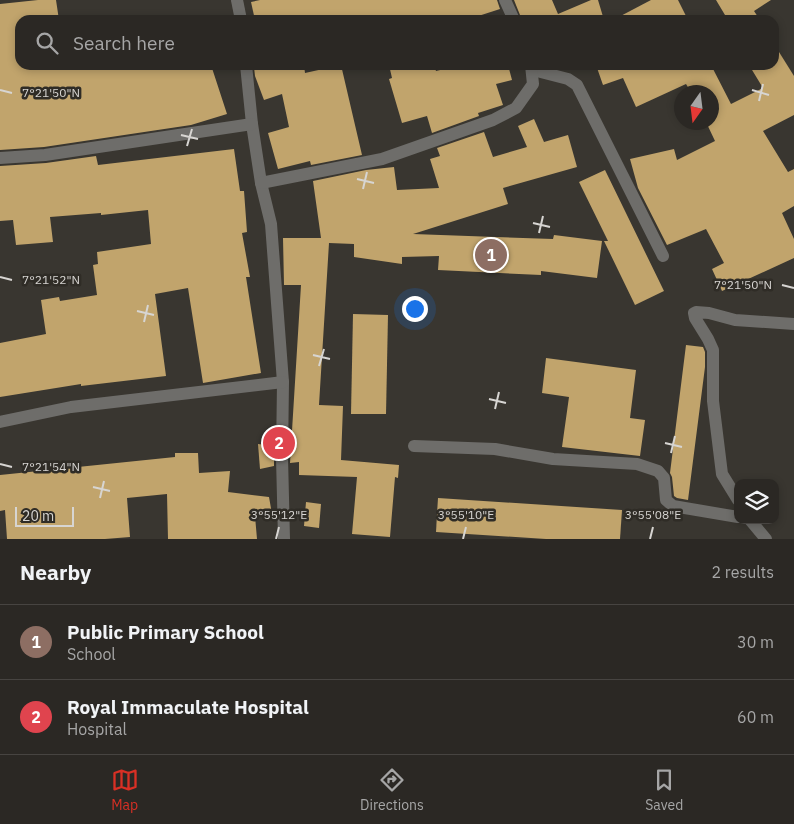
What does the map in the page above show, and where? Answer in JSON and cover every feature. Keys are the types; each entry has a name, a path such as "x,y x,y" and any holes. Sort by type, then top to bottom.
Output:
{"street":[{"path":"237,0 240,15"},
{"path":"505,0 512,15"},
{"path":"247,70 261,183 271,224 283,382 284,539"},
{"path":"261,183 382,159 493,120 516,108 532,84 532,70"},
{"path":"541,70 568,79 577,85 663,256"},
{"path":"0,158 63,153 252,124"},
{"path":"734,494 722,474 714,401 713,350 694,313 709,313 735,320 794,324"},
{"path":"0,422 71,407 283,382"},
{"path":"414,446 495,449 553,459 637,464 658,472 664,478 666,500 673,506 734,516"},
{"path":"753,524 766,539"}],"building":[{"path":"56,0 58,15 15,15 15,70 213,70 227,114 191,125 44,147 0,150 0,4"},
{"path":"260,0 497,0 500,9 481,15 254,15 251,2"},
{"path":"514,0 552,0 558,14 591,0 598,0 602,15 520,15"},
{"path":"651,0 678,0 686,15 622,15"},
{"path":"716,0 771,0 754,11 757,15 725,15"},
{"path":"779,52 794,76 794,115 763,131 788,172 794,169 794,206 782,213 794,239 794,258 722,291 712,269 724,263 706,229 667,245 638,188 630,159 674,149 677,160 715,141 710,130 719,130 719,85 674,85 674,90 636,107 623,78 603,85 598,70 714,70 731,104 763,88 752,70 779,70"},
{"path":"254,70 305,70 305,73 318,70 342,70 362,155 311,165 310,161 278,169 268,133 289,127 282,94 264,100"},
{"path":"390,70 509,70 512,80 496,84 503,105 478,113 479,116 432,133 427,116 402,123 389,79 392,78"},
{"path":"534,119 544,142 568,135 577,167 503,188 508,204 413,234 553,239 554,235 602,241 597,278 541,271 541,275 438,270 439,256 402,257 402,264 354,257 354,244 329,243 319,405 343,406 341,460 399,465 398,478 395,477 390,537 352,534 357,477 299,475 299,462 290,463 301,285 284,285 283,238 321,238 313,181 366,170 394,167 397,190 439,188 430,159 440,156 437,148 484,132 493,157 527,147 518,126"},
{"path":"234,149 240,191 244,191 247,232 242,233 250,277 246,277 261,373 203,383 188,288 155,294 166,376 81,386 81,384 0,397 0,343 46,334 41,300 59,297 60,301 97,295 93,265 98,264 97,252 151,244 148,210 101,215 101,213 50,217 53,242 16,245 13,220 0,221 0,166 46,163 96,156 98,165"},
{"path":"605,170 664,291 635,305 604,241 608,241 579,182"},
{"path":"353,314 388,315 386,414 351,414"},
{"path":"686,345 703,347 705,352 705,367 688,500 674,496 670,473"},
{"path":"546,358 636,370 630,418 645,420 640,456 562,447 569,397 542,393"},
{"path":"258,444 274,446 274,466 260,469"},
{"path":"175,453 198,453 199,473 230,471 228,492 269,497 272,514 255,516 257,539 168,539 167,494 127,498 130,537 105,539 7,539 5,510 0,511 0,475 175,457"},
{"path":"438,498 622,510 620,539 546,539 436,532"},
{"path":"306,502 321,504 319,528 304,526"}],"place":[{"name":"Public Primary School","path":"491,255"},
{"name":"Royal Immaculate Hospital","path":"279,443"}]}
